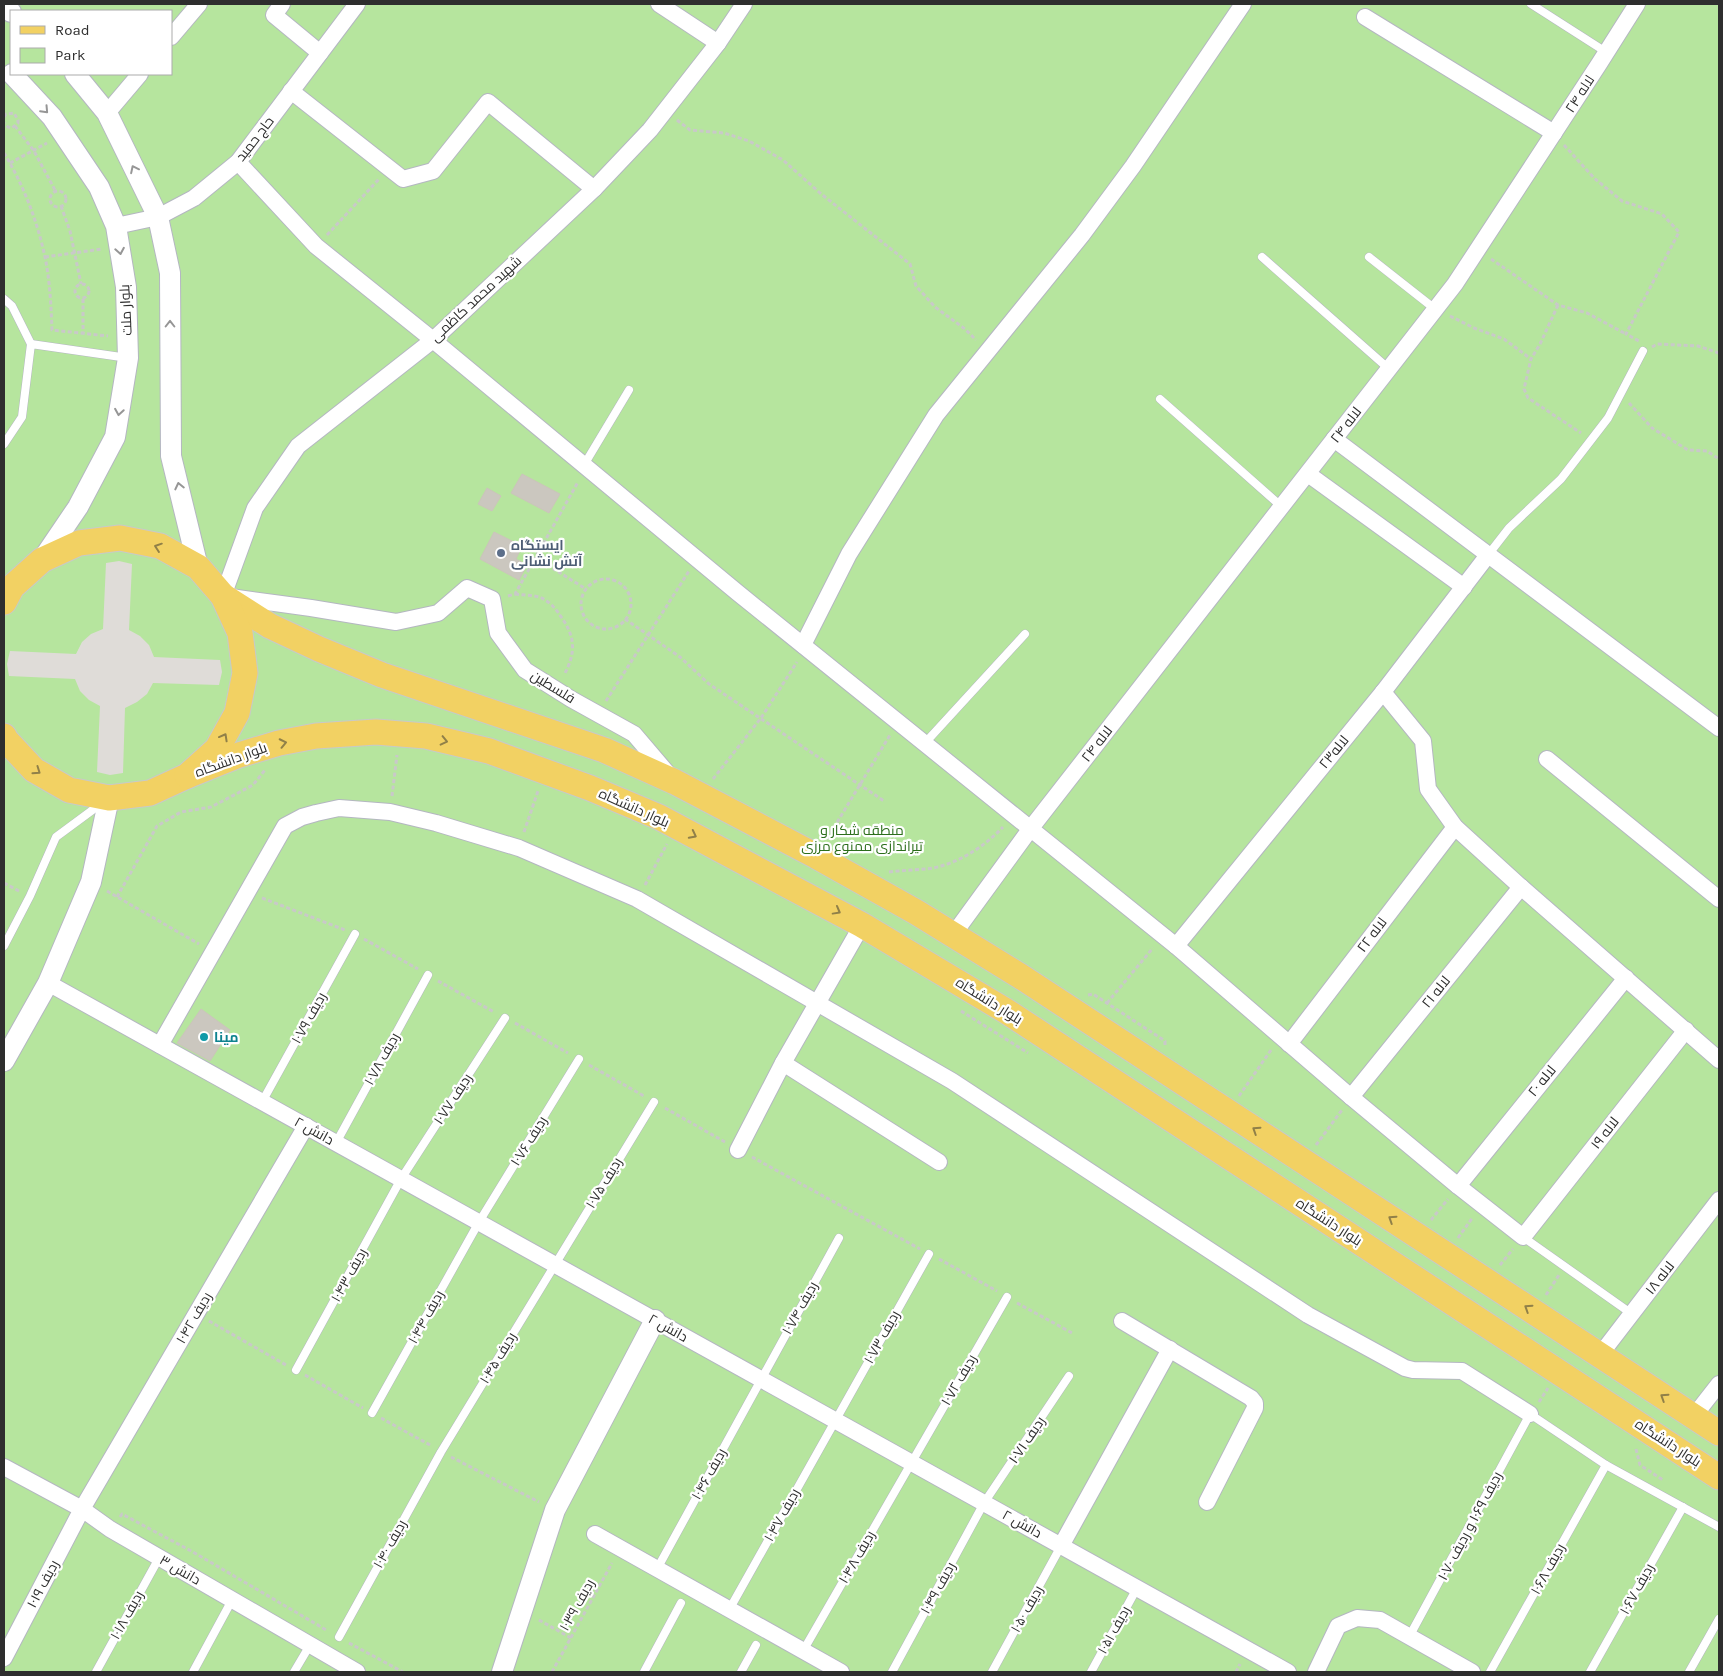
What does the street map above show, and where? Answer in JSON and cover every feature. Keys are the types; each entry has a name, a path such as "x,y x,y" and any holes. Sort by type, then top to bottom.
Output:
{"main road":[{"path":"6,594 42,560 79,543 120,538 160,546 198,568 223,596 270,626 319,649 382,675 604,750 675,782 816,856 916,912 1028,981 1719,1433"},
{"path":"4,739 34,770 69,790 109,798 150,793 187,776 217,749 237,713 239,705 245,673 240,633 223,596"},
{"name":"بلوار دانشگاه","path":"187,776 239,755 279,743 316,736 376,732 426,736 489,751 590,788 678,827 862,924 1006,1011 1553,1382 1719,1477"}],"street":[{"path":"172,36 199,4"},
{"path":"282,4 274,15 320,53"},
{"name":"حاج حمید","path":"116,226 158,217 194,198 238,162 357,4"},
{"path":"659,4 718,43"},
{"name":"شهید محمد کاظمی","path":"223,596 254,508 298,446 433,340 594,188 650,130 718,43 744,4"},
{"path":"803,645 848,554 936,415 1041,287 1133,166 1242,4"},
{"name":"لاله ۲۴","path":"953,935 1031,828 1436,309 1478,250 1637,4"},
{"path":"1364,17 1554,133"},
{"name":"بلوار ملت","path":"14,75 52,118 99,187 116,226 126,287 128,358 115,437 78,507 42,560"},
{"path":"76,75 107,113 158,217 170,273 171,456 198,568"},
{"path":"107,113 139,75"},
{"path":"291,91 403,180 433,171 488,102 594,188"},
{"path":"238,162 316,246 433,340 697,559 1163,935 1351,1097 1458,1186 1524,1237"},
{"path":"1334,439 1719,728"},
{"path":"1308,474 1464,587"},
{"name":"لاله۲۳","path":"1176,946 1383,692 1488,555"},
{"path":"223,596 396,622 438,613 467,588 492,599"},
{"name":"فلسطین","path":"492,599 498,632 526,670 597,714 634,734 675,782"},
{"path":"1383,692 1423,741 1428,789 1455,827 1719,1060"},
{"path":"1548,759 1719,899"},
{"path":"4,1061 48,983 92,882 109,798"},
{"path":"160,1045 285,826 316,812 339,808 390,812 436,823 519,848 637,899 952,1081 1308,1315 1405,1368 1413,1370 1462,1371 1530,1414"},
{"name":"لاله ۲۲","path":"1284,1040 1455,827"},
{"name":"لاله ۲۱","path":"1351,1097 1521,887"},
{"path":"738,1150 783,1063 862,924"},
{"name":"لاله ۲۰","path":"1458,1186 1626,978"},
{"name":"دانش ۲","path":"48,983 1288,1672"},
{"name":"لاله ۱۹","path":"1524,1237 1686,1030"},
{"path":"783,1063 939,1162"},
{"name":"ردیف ۱۰۴۲","path":"82,1509 306,1126"},
{"name":"لاله ۱۸","path":"1600,1355 1719,1200"},
{"path":"502,1672 555,1510 655,1320"},
{"path":"1122,1321 1251,1398 1255,1403 1255,1408 1207,1502"},
{"path":"1061,1546 1170,1349"},
{"path":"1694,1416 1719,1384"},
{"name":"دانش ۳","path":"4,1466 82,1509 110,1529 357,1672"},
{"name":"ردیف ۱۰۱۹","path":"4,1658 82,1509"},
{"path":"595,1534 841,1672"},
{"path":"1316,1672 1338,1626 1357,1618 1380,1620 1453,1665 1472,1672"}],"lane":[{"path":"1531,4 1606,52"},
{"path":"1262,258 1389,369"},
{"path":"1369,258 1436,309"},
{"path":"4,299 12,306 31,344 22,417 4,444"},
{"path":"31,344 128,358"},
{"path":"1488,555 1509,528 1561,479 1592,440 1608,418 1644,351"},
{"path":"584,465 629,390"},
{"path":"1160,399 1282,507"},
{"path":"925,743 1025,634"},
{"path":"4,946 30,896 56,837 109,798"},
{"name":"ردیف ۱۰۷۹","path":"262,1102 355,934"},
{"name":"ردیف ۱۰۷۸","path":"336,1143 428,975"},
{"name":"ردیف ۱۰۷۷","path":"401,1179 505,1018"},
{"name":"ردیف ۱۰۷۶","path":"479,1222 579,1059"},
{"name":"ردیف ۱۰۷۵","path":"554,1264 654,1102"},
{"name":"ردیف ۱۰۴۳","path":"296,1370 401,1179"},
{"name":"ردیف ۱۰۴۴","path":"372,1413 479,1222"},
{"path":"1524,1237 1632,1314"},
{"name":"ردیف ۱۰۷۴","path":"761,1379 839,1238"},
{"name":"ردیف ۱۰۷۳","path":"836,1421 929,1254"},
{"name":"ردیف ۱۰۴۵","path":"441,1452 554,1264"},
{"name":"ردیف ۱۰۷۲","path":"911,1463 1007,1297"},
{"name":"ردیف ۱۰۷۱","path":"984,1503 1069,1376"},
{"name":"ردیف ۱۰۴۶","path":"657,1569 761,1379"},
{"path":"1530,1414 1606,1465 1719,1526"},
{"name":"ردیف ۱۰۶۹ و ردیف ۱۰۷۰","path":"1409,1637 1530,1414"},
{"name":"ردیف ۱۰۴۷","path":"729,1610 836,1421"},
{"name":"ردیف ۱۰۴۰","path":"339,1637 441,1452"},
{"name":"ردیف ۱۰۴۸","path":"803,1652 911,1463"},
{"name":"ردیف ۱۰۶۸","path":"1490,1672 1606,1465"},
{"name":"ردیف ۱۰۴۹","path":"892,1672 984,1503"},
{"name":"ردیف ۱۰۶۷","path":"1590,1672 1683,1507"},
{"name":"ردیف ۱۰۵۰","path":"992,1672 1061,1546"},
{"name":"ردیف ۱۰۱۸","path":"96,1672 159,1558"},
{"name":"ردیف ۱۰۵۱","path":"1091,1672 1137,1588"},
{"path":"193,1672 232,1600"},
{"path":"644,1672 681,1603"},
{"path":"1689,1672 1719,1620"},
{"path":"741,1672 756,1644"},
{"path":"294,1672 310,1645"}],"path":[{"path":"665,110 690,130 724,133 749,141 783,160 820,193 910,264 916,286 935,307 965,329 987,351"},
{"path":"5,114 14,113 17,116 18,124 15,126"},
{"path":"4,123 8,127 15,126"},
{"path":"15,126 34,151 56,192"},
{"path":"1554,133 1594,178 1622,201 1662,214 1679,232 1626,334"},
{"path":"10,163 64,134"},
{"path":"4,153 28,203 45,257 50,290 52,330 112,336"},
{"path":"316,246 389,169"},
{"path":"56,192 63,193 66,196 64,204 61,206 53,205 51,202 52,194 56,192"},
{"path":"61,206 75,253 81,284"},
{"path":"45,257 105,248 107,255"},
{"path":"1478,250 1558,305 1587,312 1641,342 1644,351 1657,344 1698,346 1719,353"},
{"path":"85,284 89,290 89,294 83,299 76,296 74,292 77,285 85,284"},
{"path":"83,299 83,333"},
{"path":"1558,305 1531,359 1524,389 1528,398 1546,412 1592,440"},
{"path":"1436,309 1474,328 1504,339 1531,359"},
{"path":"1621,394 1652,428 1688,450 1707,451 1719,459"},
{"path":"515,594 578,483 584,465"},
{"path":"536,558 586,589"},
{"path":"597,714 697,559"},
{"path":"604,578 617,581 627,590 631,602 629,615 620,625 607,629 594,626 584,618 580,605 583,592 586,589 592,582 604,578"},
{"path":"492,599 515,594 540,597 555,608 569,628 573,646 569,664 556,689"},
{"path":"625,619 680,657 709,684 884,801"},
{"path":"700,795 761,718 796,664 803,645"},
{"path":"816,856 898,722"},
{"path":"390,812 398,750"},
{"path":"116,897 157,826 181,812 211,807 253,786 262,773 271,766"},
{"path":"519,848 539,788"},
{"path":"887,872 933,868 960,859 982,845 1002,828 1013,814"},
{"path":"637,899 678,827"},
{"path":"92,882 213,952"},
{"path":"4,883 30,896"},
{"path":"1107,1003 1163,935"},
{"path":"953,1006 1029,1054"},
{"path":"1238,1096 1284,1040"},
{"path":"1298,1158 1315,1146 1351,1097"},
{"path":"738,1150 1074,1334"},
{"path":"1419,1236 1458,1186"},
{"path":"1457,1239 1482,1204"},
{"path":"1486,1281 1524,1237"},
{"path":"1534,1312 1564,1266"},
{"path":"1538,1386 1553,1382"},
{"path":"1530,1414 1553,1382"},
{"path":"1628,1444 1637,1450 1640,1465 1664,1480"},
{"path":"110,1529 122,1514 193,1552 403,1672"},
{"name":"ردیف ۱۰۳۹","path":"552,1672 620,1548"},
{"path":"522,1612 571,1638"}],"green space":[{"name":"منطقه شکار و تیراندازی ممنوع مرزی","path":"4,4 1719,4 1719,1672 4,1672"}],"shaded area":[{"path":"119,561 132,564 129,630 140,636 149,645 154,657 220,660 222,672 219,685 153,683 147,694 125,708 123,773 110,775 97,772 100,706 89,700 80,691 75,679 9,676 7,664 10,651 76,654 82,642 91,634 103,629 106,563"}],"building":[{"path":"522,474 560,494 549,513 511,493"},
{"path":"487,488 501,496 492,511 478,504"},
{"name":"ایستگاه آتش نشانی","path":"494,532 522,546 516,559 527,565 519,580 480,559"},
{"name":"مینا","path":"201,1009 230,1030 210,1061 177,1043"}],"place":[{"name":"ایستگاه آتش نشانی","path":"501,553"},
{"name":"مینا","path":"204,1037"}]}
